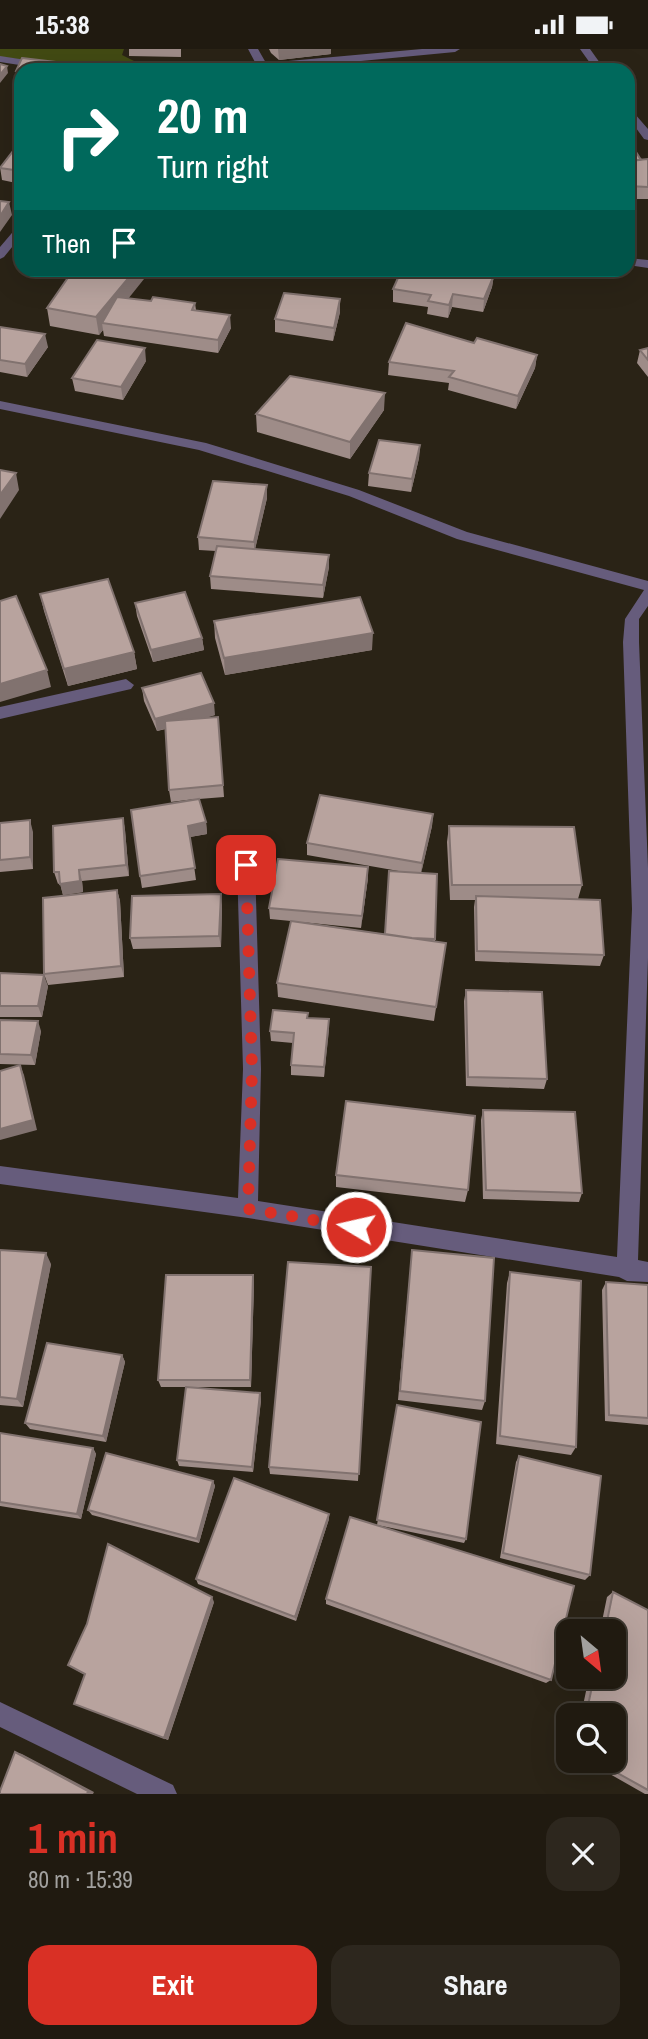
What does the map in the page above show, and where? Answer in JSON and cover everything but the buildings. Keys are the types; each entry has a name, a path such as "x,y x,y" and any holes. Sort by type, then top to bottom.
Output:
{"street":[{"path":"314,63 456,49"},
{"path":"0,59 26,63"},
{"path":"635,119 648,137"},
{"path":"0,255 14,238"},
{"path":"0,405 201,446 354,493 462,536 648,586"},
{"path":"627,1271 641,908 631,642 632,619 648,593"},
{"path":"0,713 126,685"},
{"path":"246,865 252,1069 248,1209"},
{"path":"0,1175 248,1209 627,1271 648,1272"},
{"path":"0,1714 164,1794"}],"green space":[{"path":"0,49 124,49 122,55 138,63 53,63 0,57"}],"route":[{"path":"246,865 252,1069 248,1209 356,1227"}]}
